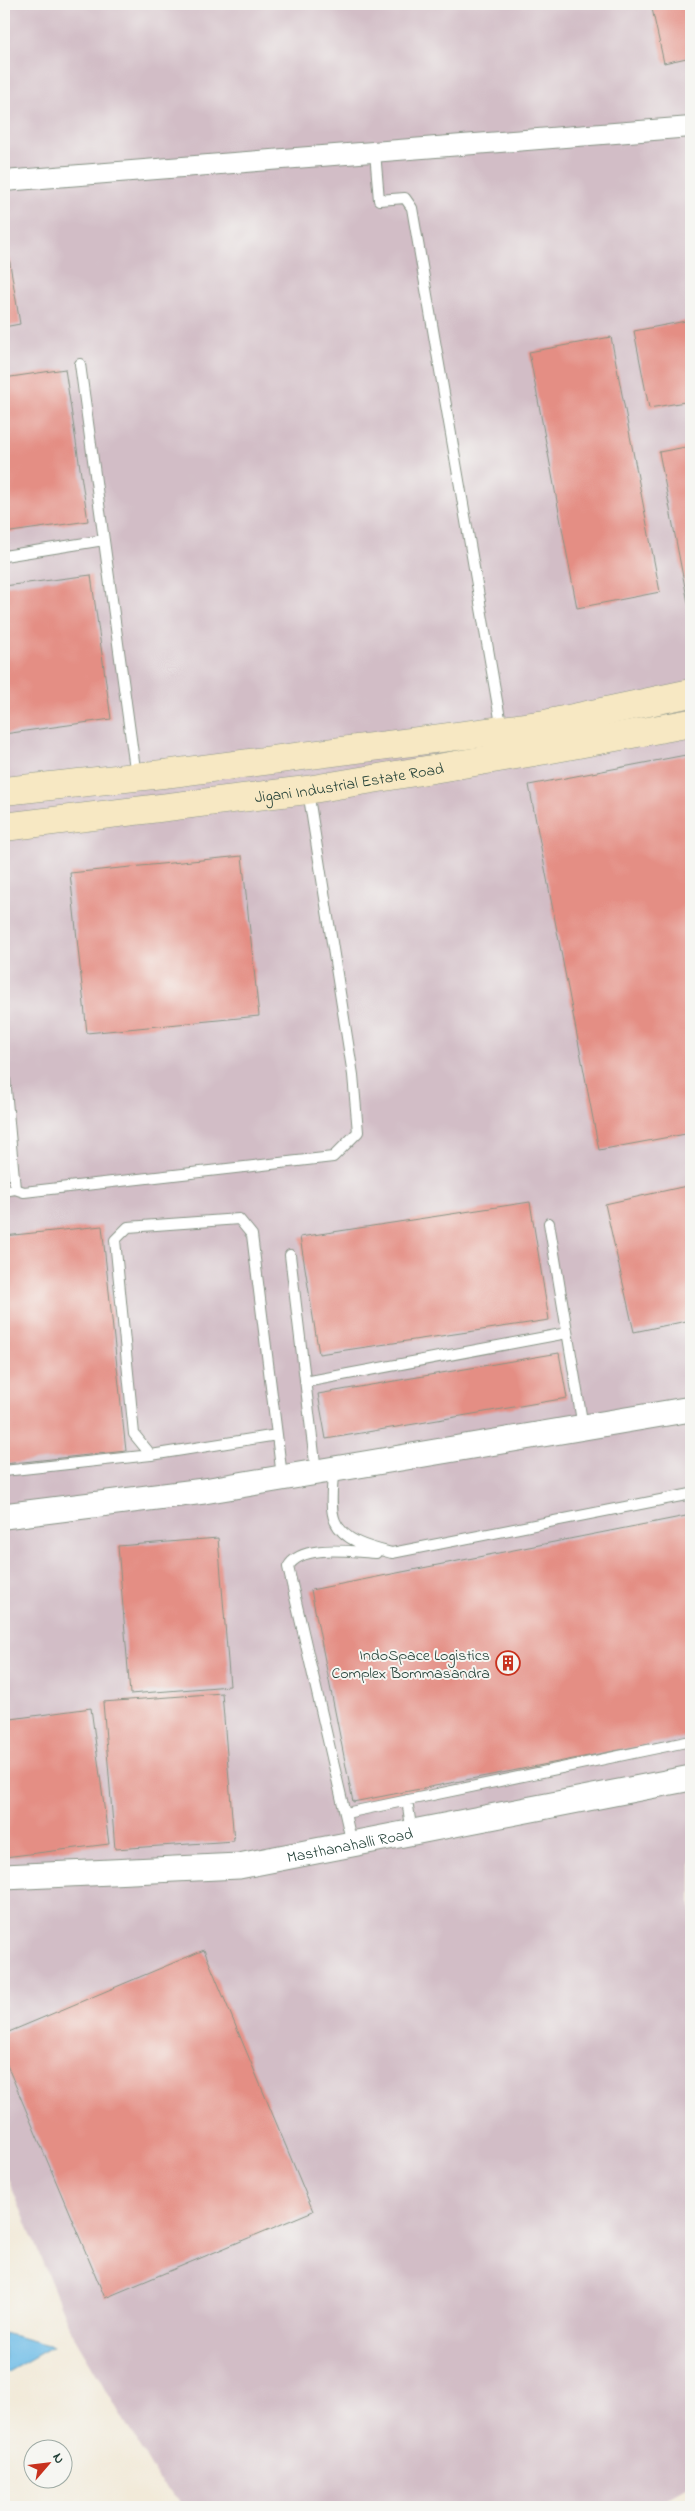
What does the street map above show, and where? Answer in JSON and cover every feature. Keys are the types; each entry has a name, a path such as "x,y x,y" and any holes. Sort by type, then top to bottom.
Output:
{"main road":[{"name":"Jigani Industrial Estate Road","path":"4,791 136,777 503,730 545,724 691,693"},
{"name":"Jigani Industrial Estate Road","path":"4,827 307,790 546,750 691,723"}],"street":[{"path":"4,182 691,127"},
{"path":"4,1516 204,1491 691,1409"},
{"name":"Masthanahalli Road","path":"4,1877 239,1866 691,1778"}],"lane":[{"path":"375,152 378,200 405,198 412,208 503,730"},
{"path":"80,364 136,777"},
{"path":"4,556 104,540"},
{"path":"4,1190 24,1192 333,1157 358,1132 353,1075 307,790"},
{"path":"4,1067 15,1190"},
{"path":"151,1455 134,1434 115,1240 128,1227 239,1219 252,1235 282,1478"},
{"path":"549,1223 583,1428"},
{"path":"290,1255 305,1382 335,1522 360,1543 392,1553"},
{"path":"305,1382 567,1333"},
{"path":"4,1471 151,1455 277,1435"},
{"path":"352,1844 288,1567 299,1555 312,1552 392,1553 691,1494"},
{"path":"346,1813 691,1741"},
{"path":"407,1800 412,1833"}],"shaded area":[{"path":"4,4 691,4 691,2484 650,2507 185,2507 161,2483 71,2331 4,2169"}],"water":[{"path":"4,2333 53,2346 4,2374"}],"building":[{"path":"651,4 691,4 691,57 664,63"},
{"path":"9,258 20,324 4,327 4,259"},
{"path":"691,320 691,401 649,408 634,331"},
{"path":"611,337 660,592 577,608 529,352"},
{"path":"65,369 88,521 4,533 4,378"},
{"path":"691,446 691,607 689,608 659,452"},
{"path":"91,575 111,719 4,734 4,586"},
{"path":"691,754 691,1133 599,1150 529,785"},
{"path":"242,856 259,1016 87,1033 70,873"},
{"path":"691,1185 691,1320 634,1332 605,1204"},
{"path":"530,1202 549,1320 319,1354 300,1237"},
{"path":"102,1226 126,1451 4,1464 4,1236"},
{"path":"559,1353 567,1398 326,1439 318,1394"},
{"name":"IndoSpace Logistics Complex Bommasandra","path":"691,1515 691,1736 353,1802 311,1590"},
{"path":"218,1538 230,1686 130,1694 118,1546"},
{"path":"222,1693 234,1841 115,1849 103,1702"},
{"path":"91,1708 109,1844 5,1857 4,1720"},
{"path":"204,1950 313,2211 105,2298 4,2058 4,2034"}],"place":[{"name":"IndoSpace Logistics Complex Bommasandra","path":"508,1663"}]}
